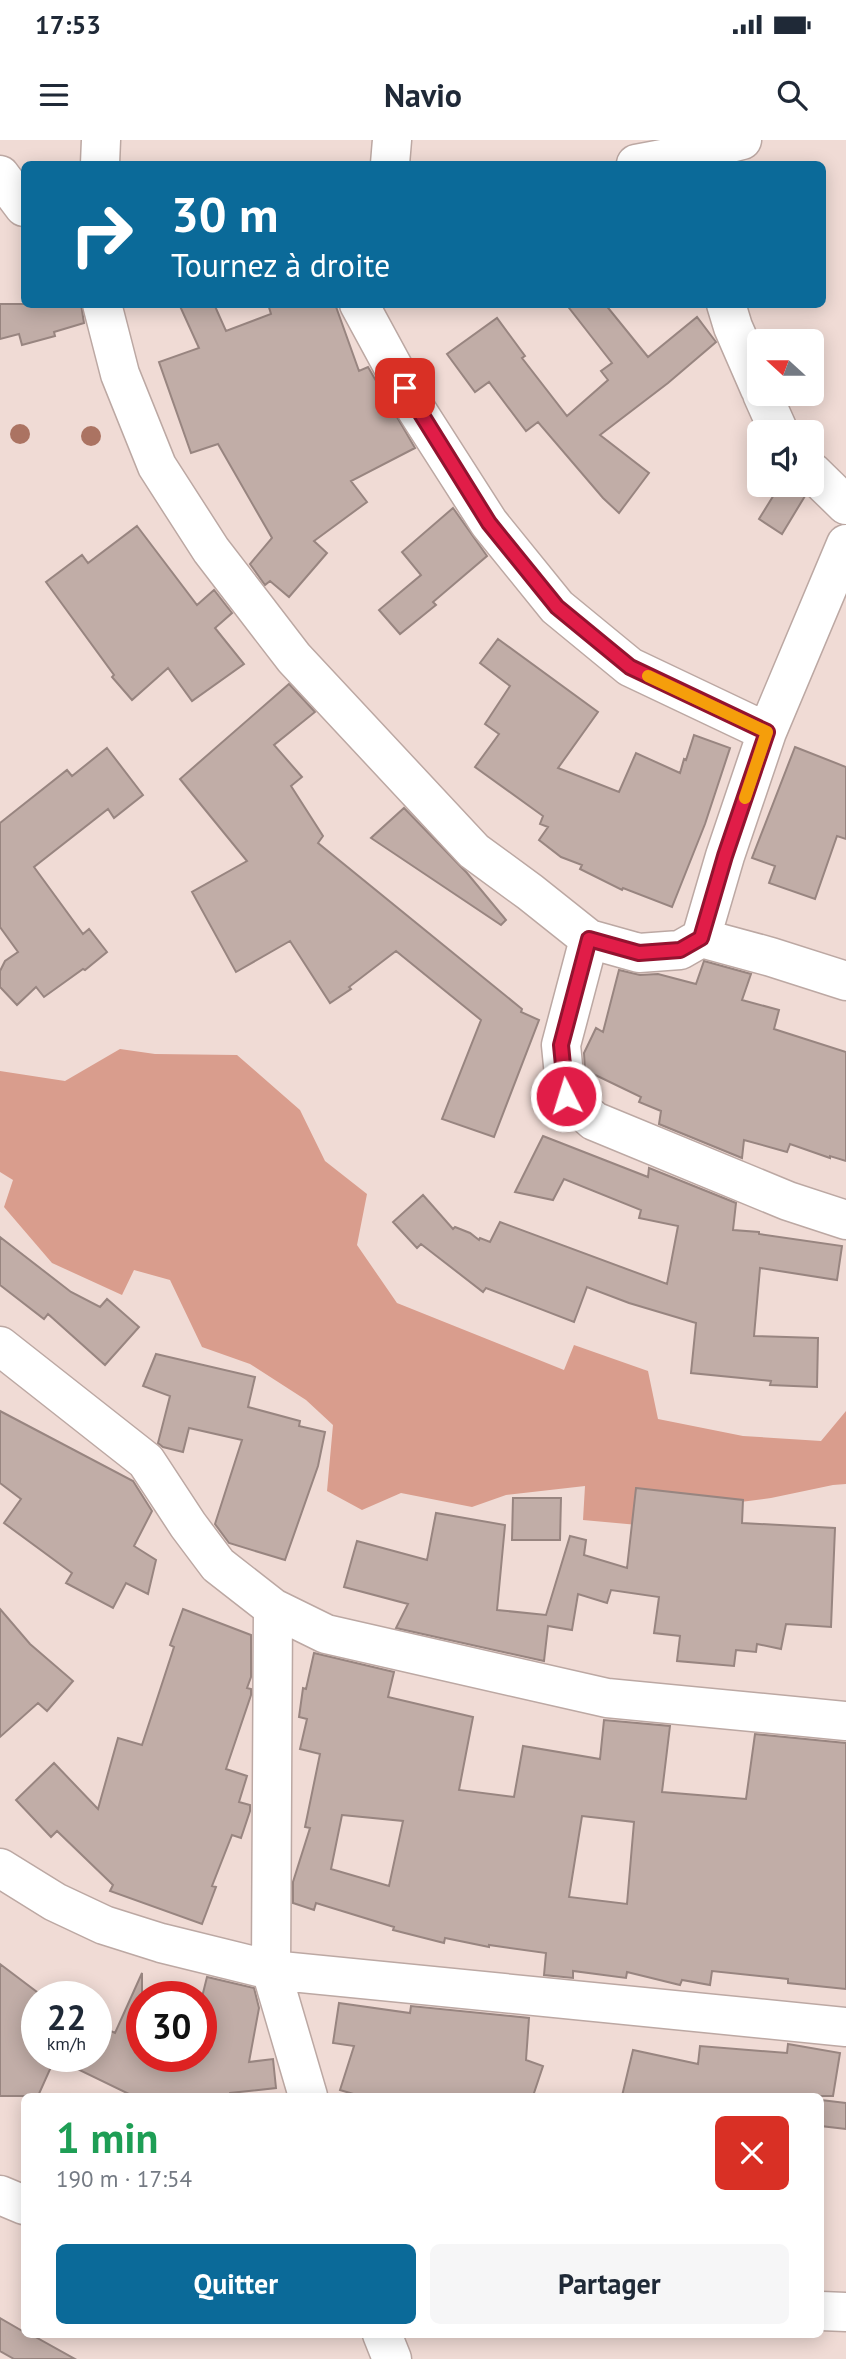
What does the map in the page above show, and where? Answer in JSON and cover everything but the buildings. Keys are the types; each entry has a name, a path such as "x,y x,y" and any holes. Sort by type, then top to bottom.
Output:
{"street":[{"path":"100,161 101,140"},
{"path":"390,161 392,140"},
{"path":"649,161 742,140"},
{"path":"0,175 21,203"},
{"path":"103,308 120,374 157,466 211,550 293,658 474,851 589,939 639,953 680,950 701,938 725,856 767,732 846,544"},
{"path":"361,308 416,409 489,523 557,607 630,667 767,732"},
{"path":"727,308 747,359"},
{"path":"824,484 846,505"},
{"path":"701,938 846,981"},
{"path":"589,939 561,1045 566,1096 594,1121 788,1201 846,1220"},
{"path":"0,1346 146,1461 188,1525 218,1564 273,1608 326,1634 607,1698 846,1721"},
{"path":"273,1608 271,1970 307,2093"},
{"path":"0,1868 55,1902 104,1925 161,1943 271,1970 846,2026"},
{"path":"0,2195 21,2204"},
{"path":"824,2311 846,2312"},
{"path":"384,2338 392,2359"}],"shaded area":[{"path":"120,1049 155,1054 237,1055 300,1110 325,1161 367,1194 357,1245 397,1303 564,1370 574,1345 648,1371 658,1419 743,1436 821,1441 846,1411 846,1484 709,1506 638,1525 583,1520 585,1486 506,1495 472,1507 401,1493 362,1510 327,1491 333,1425 306,1400 250,1364 202,1347 170,1280 134,1270 122,1295 52,1263 4,1207 13,1180 0,1172 0,1071 65,1081"}],"slow traffic":[{"path":"648,676 767,732 745,798"}],"route":[{"path":"405,388 489,523 557,607 630,667 767,732 725,856 701,938 680,950 639,953 589,939 561,1045 566,1096"}]}
